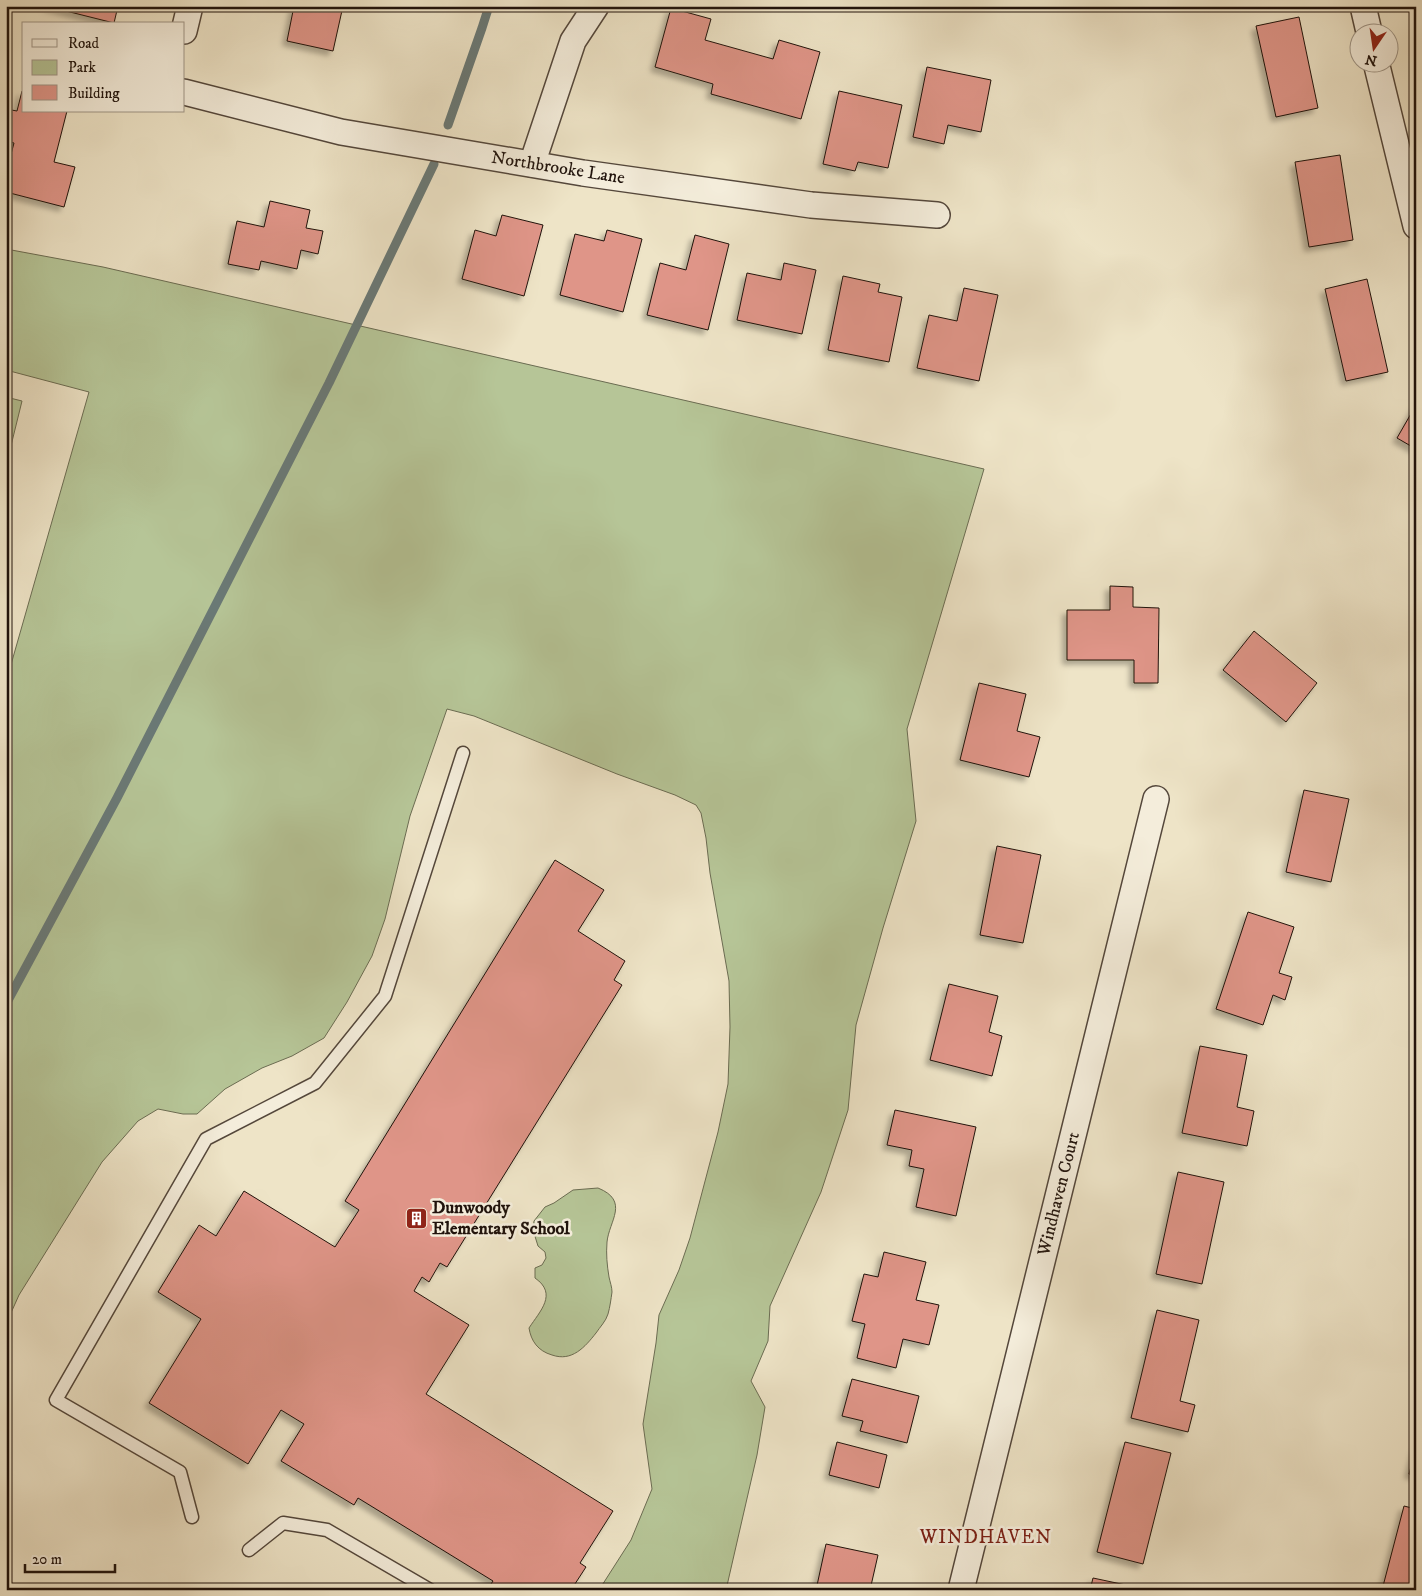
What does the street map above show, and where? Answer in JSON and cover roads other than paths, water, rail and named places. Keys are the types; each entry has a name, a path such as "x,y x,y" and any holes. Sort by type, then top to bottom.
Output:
{"street":[{"path":"185,27 190,6"},
{"path":"532,164 573,41 596,6"},
{"path":"1363,6 1367,22"},
{"path":"1378,72 1416,226"},
{"name":"Northbrooke Lane","path":"185,92 340,132 583,173 811,205 937,215"},
{"name":"Windhaven Court","path":"961,1590 1156,799"}],"lane":[{"path":"192,1517 180,1472 56,1400 206,1140 315,1083 385,996 463,753"},
{"path":"249,1550 283,1523 326,1530 430,1590"}],"waterway":[{"path":"448,125 489,6"},
{"path":"6,1004 117,798 329,383 434,164"}],"place":[{"name":"Dunwoody Elementary School","path":"416,1218"}],"district":[{"name":"WINDHAVEN","path":"986,1537"}]}
